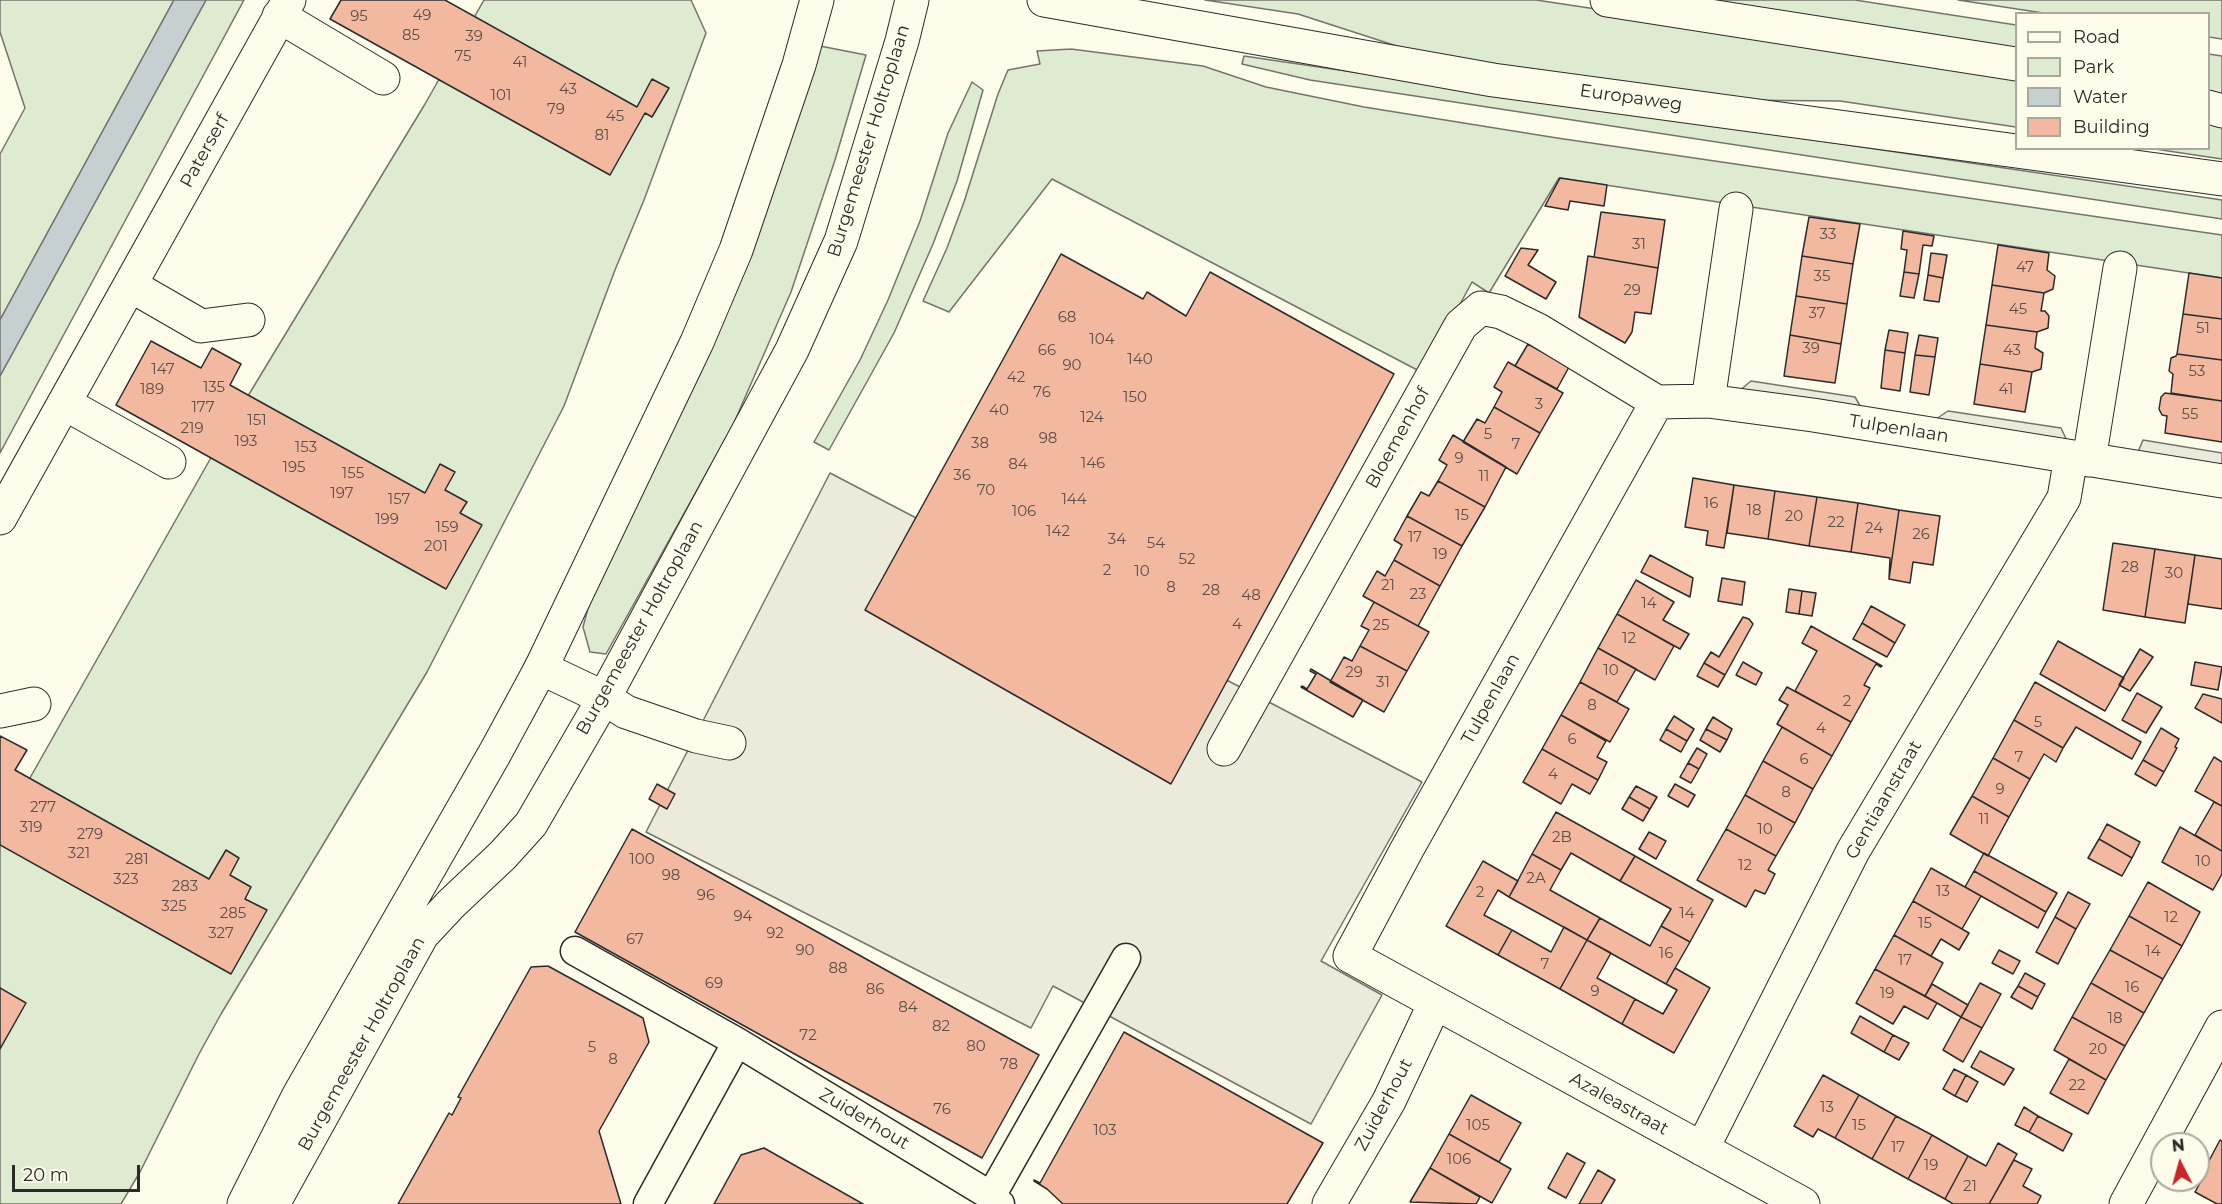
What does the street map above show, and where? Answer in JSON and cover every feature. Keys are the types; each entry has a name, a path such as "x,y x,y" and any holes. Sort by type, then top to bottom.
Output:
{"street":[{"name":"Burgemeester Holtroplaan","path":"244,1204 299,1095 495,753 541,668 697,342 736,250 799,65 817,0"},
{"name":"Burgemeester Holtroplaan","path":"273,1204 422,935 531,824 604,698 792,350 837,252 912,0"},
{"name":"Europaweg","path":"1044,0 1493,80 2222,179"},
{"path":"1607,0 2015,64"},
{"name":"Paterserf","path":"0,518 284,8 383,78"},
{"path":"1708,401 1736,209"},
{"path":"2080,458 2120,268"},
{"path":"130,285 201,326 248,320"},
{"name":"Bloemenhof","path":"1224,749 1461,325 1481,308 1501,312 1538,330 1657,402"},
{"name":"Tulpenlaan","path":"1435,1003 1350,956 1406,851 1657,402 1708,401 2222,481"},
{"path":"64,403 169,462"},
{"name":"Gentiaanstraat","path":"1702,1149 1853,851 2064,498 2080,458"},
{"path":"541,668 604,698 626,712 696,736 729,743"},
{"path":"0,711 34,704"},
{"name":"Zuiderhout","path":"574,951 737,1042 995,1200 1126,958"},
{"name":"Azaleastraat","path":"1435,1003 1799,1203"},
{"name":"Zuiderhout","path":"1329,1204 1389,1101 1435,1003"},
{"path":"2126,1204 2222,1027"},
{"path":"648,1204 737,1042"}],"green space":[{"path":"0,0 174,0 0,320 0,154 25,108 0,32"},
{"path":"206,0 244,0 0,453 0,376"},
{"path":"484,0 691,0 706,33 564,406 427,672 221,1014 140,1172 121,1204 0,1204 0,831 217,447 425,104"},
{"path":"1205,0 1536,0 2015,72 2015,127 1840,101 1728,100 1440,60 1298,14"},
{"path":"1699,0 1855,0 2015,25 2015,49"},
{"path":"1958,0 2222,0 2222,39 2210,37 2210,12 2037,12"},
{"path":"815,45 866,55 835,160 791,292 733,425 606,654 590,652 583,627 592,593"},
{"path":"1071,49 1203,66 1266,87 1364,107 1557,138 2222,235 2222,278 1559,178 1489,293 1472,282 1423,373 1052,179 949,312 923,301 947,248 964,202 998,94 1008,70 1040,64 1037,51"},
{"path":"2210,54 2222,56 2222,95 2210,92"},
{"path":"1244,56 2222,200 2222,219 1310,80 1242,64"},
{"path":"972,82 983,90 957,181 933,244 894,333 829,450 814,442 860,360 888,300 920,221 948,133"},
{"path":"2210,113 2222,117 2222,159 2162,150 2210,150"}],"shaded area":[{"path":"1751,381 1855,397 1865,414 1738,392"},
{"path":"1948,411 2061,428 2068,443 1933,421"},
{"path":"2143,440 2222,453 2222,466 2138,452"},
{"path":"830,473 1422,782 1321,961 1382,995 1311,1124 1053,986 1031,1028 646,832"}],"water":[{"path":"174,0 206,0 0,376 0,320"}],"building":[{"path":"341,0 445,0 637,107 652,79 669,88 652,117 645,113 610,175 330,19"},
{"path":"1560,178 1607,185 1604,206 1570,201 1568,210 1545,206"},
{"path":"1601,212 1665,220 1658,268 1594,257"},
{"path":"1809,217 1860,224 1853,264 1802,256"},
{"path":"1903,231 1934,236 1932,246 1923,245 1919,274 1904,272 1907,250 1901,249"},
{"path":"1998,245 2049,253 2047,270 2055,276 2053,289 2044,293 1992,285"},
{"path":"1521,248 1538,250 1528,265 1556,282 1546,299 1505,276"},
{"path":"1931,253 1947,255 1943,278 1928,275"},
{"path":"1061,254 1143,299 1147,292 1186,316 1210,272 1394,374 1171,784 865,610"},
{"path":"1588,256 1658,268 1651,314 1635,312 1632,332 1625,343 1579,317"},
{"path":"1802,256 1853,264 1847,304 1796,296"},
{"path":"1904,272 1919,274 1914,298 1900,296"},
{"path":"2189,273 2222,278 2222,319 2183,314"},
{"path":"1928,275 1943,278 1939,302 1924,300"},
{"path":"1992,285 2044,293 2041,311 2045,311 2049,316 2048,328 2037,332 1986,325"},
{"path":"1796,296 1847,304 1841,344 1790,335"},
{"path":"2183,314 2222,319 2222,360 2177,354"},
{"path":"1986,325 2037,332 2035,348 2043,353 2041,369 2032,372 1980,364"},
{"path":"1889,330 1908,333 1905,353 1885,350"},
{"path":"1790,335 1841,344 1835,383 1784,376"},
{"path":"1919,335 1938,338 1935,357 1915,355"},
{"path":"151,341 201,368 212,348 241,364 230,385 425,493 440,464 455,472 445,490 467,502 460,513 482,525 446,589 116,405"},
{"path":"1528,344 1569,367 1557,389 1515,366"},
{"path":"1885,350 1905,353 1900,391 1881,388"},
{"path":"2177,354 2222,360 2222,401 2171,393 2173,374 2169,371 2171,358"},
{"path":"1915,355 1935,357 1929,395 1910,392"},
{"path":"1508,362 1563,393 1540,433 1494,407 1502,392 1494,387"},
{"path":"1980,364 2032,372 2025,412 1974,404"},
{"path":"2165,393 2222,401 2222,442 2165,433 2167,416 2162,415 2159,409 2161,397"},
{"path":"1494,407 1540,433 1517,474 1463,442 1477,419 1485,423"},
{"path":"1453,435 1506,467 1485,507 1438,481 1447,465 1439,460"},
{"path":"1693,478 1734,485 1724,548 1706,545 1708,531 1685,527"},
{"path":"1438,481 1485,507 1462,546 1407,516 1421,492 1429,496"},
{"path":"1734,485 1775,491 1768,539 1727,533"},
{"path":"1775,491 1817,497 1809,546 1768,539"},
{"path":"1817,497 1858,503 1851,552 1809,546"},
{"path":"1858,503 1899,510 1889,579 1890,558 1851,552"},
{"path":"1899,510 1940,516 1933,565 1913,562 1910,583 1889,579"},
{"path":"1407,516 1462,546 1440,586 1394,560 1402,545 1394,540"},
{"path":"2113,543 2155,549 2145,617 2103,610"},
{"path":"2155,549 2195,555 2185,623 2145,617"},
{"path":"1650,555 1693,578 1690,597 1641,572"},
{"path":"2195,555 2222,559 2222,609 2188,604"},
{"path":"1394,560 1440,586 1418,626 1363,596 1377,571 1385,576"},
{"path":"1722,578 1745,582 1742,605 1718,601"},
{"path":"1636,580 1674,602 1663,620 1689,634 1680,649 1617,614"},
{"path":"1789,589 1802,591 1799,614 1786,612"},
{"path":"1802,591 1816,593 1812,616 1799,614"},
{"path":"1374,602 1429,632 1407,671 1360,646 1369,630 1361,626"},
{"path":"1871,606 1905,625 1895,643 1862,623"},
{"path":"1617,614 1674,646 1655,680 1598,648"},
{"path":"1743,617 1749,619 1753,624 1725,675 1704,663 1711,652 1719,657"},
{"path":"1862,623 1895,643 1887,657 1853,639"},
{"path":"1811,626 1882,666 1876,664 1864,685 1870,688 1851,722 1795,691 1817,651 1802,643"},
{"path":"2058,641 2124,678 2105,711 2040,674"},
{"path":"1360,646 1407,671 1384,712 1330,682 1344,657 1352,661"},
{"path":"1598,648 1636,669 1617,702 1580,682"},
{"path":"2140,649 2153,657 2130,691 2119,685"},
{"path":"1743,662 1762,673 1756,685 1736,675"},
{"path":"2195,662 2222,667 2218,690 2191,685"},
{"path":"1704,663 1725,675 1718,687 1697,676"},
{"path":"1311,669 1363,700 1353,717 1301,687 1307,689 1316,674 1310,671"},
{"path":"1580,682 1629,709 1610,742 1561,715"},
{"path":"2035,682 2141,742 2132,759 2076,727 2063,748 2014,720"},
{"path":"1787,687 1851,722 1832,756 1777,724 1788,705 1779,700"},
{"path":"2137,693 2162,707 2146,733 2122,720"},
{"path":"2203,694 2222,699 2222,723 2195,708"},
{"path":"1561,715 1606,741 1597,757 1607,762 1598,780 1542,749"},
{"path":"1674,716 1694,729 1687,741 1666,729"},
{"path":"1713,717 1732,729 1727,740 1706,729"},
{"path":"2014,720 2063,748 2056,762 2044,754 2030,779 1993,758"},
{"path":"1782,727 1832,756 1813,789 1763,761"},
{"path":"2161,728 2179,739 2175,747 2177,748 2164,772 2143,760"},
{"path":"1666,729 1687,741 1681,752 1660,740"},
{"path":"1706,729 1727,740 1720,752 1700,740"},
{"path":"0,736 27,750 15,770 209,879 226,850 239,858 230,875 251,887 245,899 267,910 231,974 0,845"},
{"path":"1697,748 1707,754 1699,769 1688,763"},
{"path":"1542,749 1598,780 1590,794 1572,784 1561,804 1523,782"},
{"path":"2214,757 2222,762 2222,806 2195,791"},
{"path":"1993,758 2030,779 2009,817 1972,796"},
{"path":"2143,760 2164,772 2156,786 2135,774"},
{"path":"1763,761 1813,789 1795,823 1745,795"},
{"path":"1688,763 1699,769 1691,783 1680,777"},
{"path":"657,784 675,794 667,809 649,799"},
{"path":"1675,784 1695,795 1688,807 1668,796"},
{"path":"1636,786 1657,797 1650,809 1629,797"},
{"path":"1745,795 1795,823 1776,856 1726,829"},
{"path":"1972,796 2009,817 1988,856 1950,834"},
{"path":"1629,797 1650,809 1643,821 1622,809"},
{"path":"2214,802 2222,806 2222,851 2195,835"},
{"path":"1556,812 1635,856 1620,881 1571,853 1561,870 1532,854"},
{"path":"2107,824 2140,842 2132,858 2099,839"},
{"path":"2180,827 2222,851 2222,874 2213,890 2162,862"},
{"path":"632,829 1039,1055 982,1158 575,932"},
{"path":"1726,829 1776,856 1768,870 1775,874 1765,894 1755,890 1746,907 1697,880"},
{"path":"1649,832 1666,841 1656,859 1639,849"},
{"path":"2099,839 2132,858 2122,876 2088,858"},
{"path":"1984,853 2057,893 2046,912 1974,871"},
{"path":"1532,854 1561,870 1550,890 1600,918 1587,940 1509,897"},
{"path":"1635,856 1713,900 1690,942 1661,926 1671,909 1620,881"},
{"path":"1483,861 1518,881 1509,897 1498,890 1484,915 1512,930 1498,955 1446,926"},
{"path":"1931,868 1981,896 1962,929 1913,901"},
{"path":"1974,871 2046,912 2038,928 1965,887"},
{"path":"2148,882 2200,912 2182,946 2129,916"},
{"path":"2068,892 2090,904 2076,929 2055,917"},
{"path":"1913,901 1969,933 1959,950 1941,939 1931,956 1894,935"},
{"path":"2129,916 2182,946 2163,979 2110,950"},
{"path":"2055,917 2076,929 2058,964 2036,952"},
{"path":"1600,918 1650,946 1661,926 1690,942 1666,984 1587,940"},
{"path":"1564,927 1587,940 1560,989 1498,955 1512,930 1551,952"},
{"path":"1894,935 1943,963 1925,996 1875,969"},
{"path":"1587,940 1611,953 1597,978 1635,999 1622,1024 1560,989"},
{"path":"1999,950 2020,961 2013,974 1992,963"},
{"path":"2110,950 2163,979 2144,1013 2091,983"},
{"path":"548,966 643,1018 649,1042 599,1131 621,1204 398,1204 449,1113 452,1115 461,1098 458,1097 531,967"},
{"path":"1675,968 1710,988 1674,1053 1622,1024 1635,999 1663,1014 1677,990 1666,984"},
{"path":"1875,969 1937,1003 1928,1019 1904,1006 1893,1024 1856,1003"},
{"path":"2025,973 2045,984 2038,997 2018,986"},
{"path":"1980,983 2001,994 1982,1028 1961,1017"},
{"path":"2091,983 2144,1013 2125,1046 2072,1017"},
{"path":"1932,984 1968,1005 1961,1017 1925,996"},
{"path":"2018,986 2038,997 2032,1009 2011,997"},
{"path":"0,988 26,1003 0,1049"},
{"path":"1860,1016 1893,1035 1884,1052 1851,1033"},
{"path":"1961,1017 1982,1028 1963,1062 1943,1050"},
{"path":"2072,1017 2125,1046 2106,1080 2054,1050"},
{"path":"1124,1032 1323,1143 1287,1204 1063,1204 1047,1189 1034,1181 1040,1183"},
{"path":"1893,1035 1909,1043 1899,1060 1884,1052"},
{"path":"1980,1051 2014,1069 2004,1085 1971,1067"},
{"path":"2069,1059 2106,1080 2088,1114 2050,1093"},
{"path":"1954,1069 1966,1075 1955,1096 1943,1089"},
{"path":"1823,1075 1859,1095 1835,1138 1818,1129 1813,1137 1794,1126"},
{"path":"1966,1075 1978,1082 1967,1102 1955,1096"},
{"path":"1471,1095 1521,1123 1499,1162 1449,1134"},
{"path":"1859,1095 1896,1116 1872,1159 1835,1138"},
{"path":"2024,1107 2038,1116 2029,1132 2015,1125"},
{"path":"1896,1116 1932,1135 1908,1179 1872,1159"},
{"path":"2038,1116 2072,1134 2063,1151 2029,1132"},
{"path":"1449,1134 1511,1169 1492,1203 1430,1168"},
{"path":"1932,1135 1968,1156 1945,1199 1908,1179"},
{"path":"2220,1140 2222,1141 2222,1204 2217,1204 2195,1192 2210,1192 2210,1159"},
{"path":"1998,1143 2017,1154 1989,1204 1953,1204 1945,1199 1968,1156 1986,1166"},
{"path":"764,1148 863,1204 714,1204 741,1155"},
{"path":"1567,1153 1585,1163 1566,1198 1548,1188"},
{"path":"2014,1160 2032,1169 2023,1186 2041,1196 2037,1204 1989,1204"},
{"path":"1430,1168 1480,1197 1476,1204 1410,1202"},
{"path":"1598,1170 1615,1180 1601,1204 1579,1204"}]}
